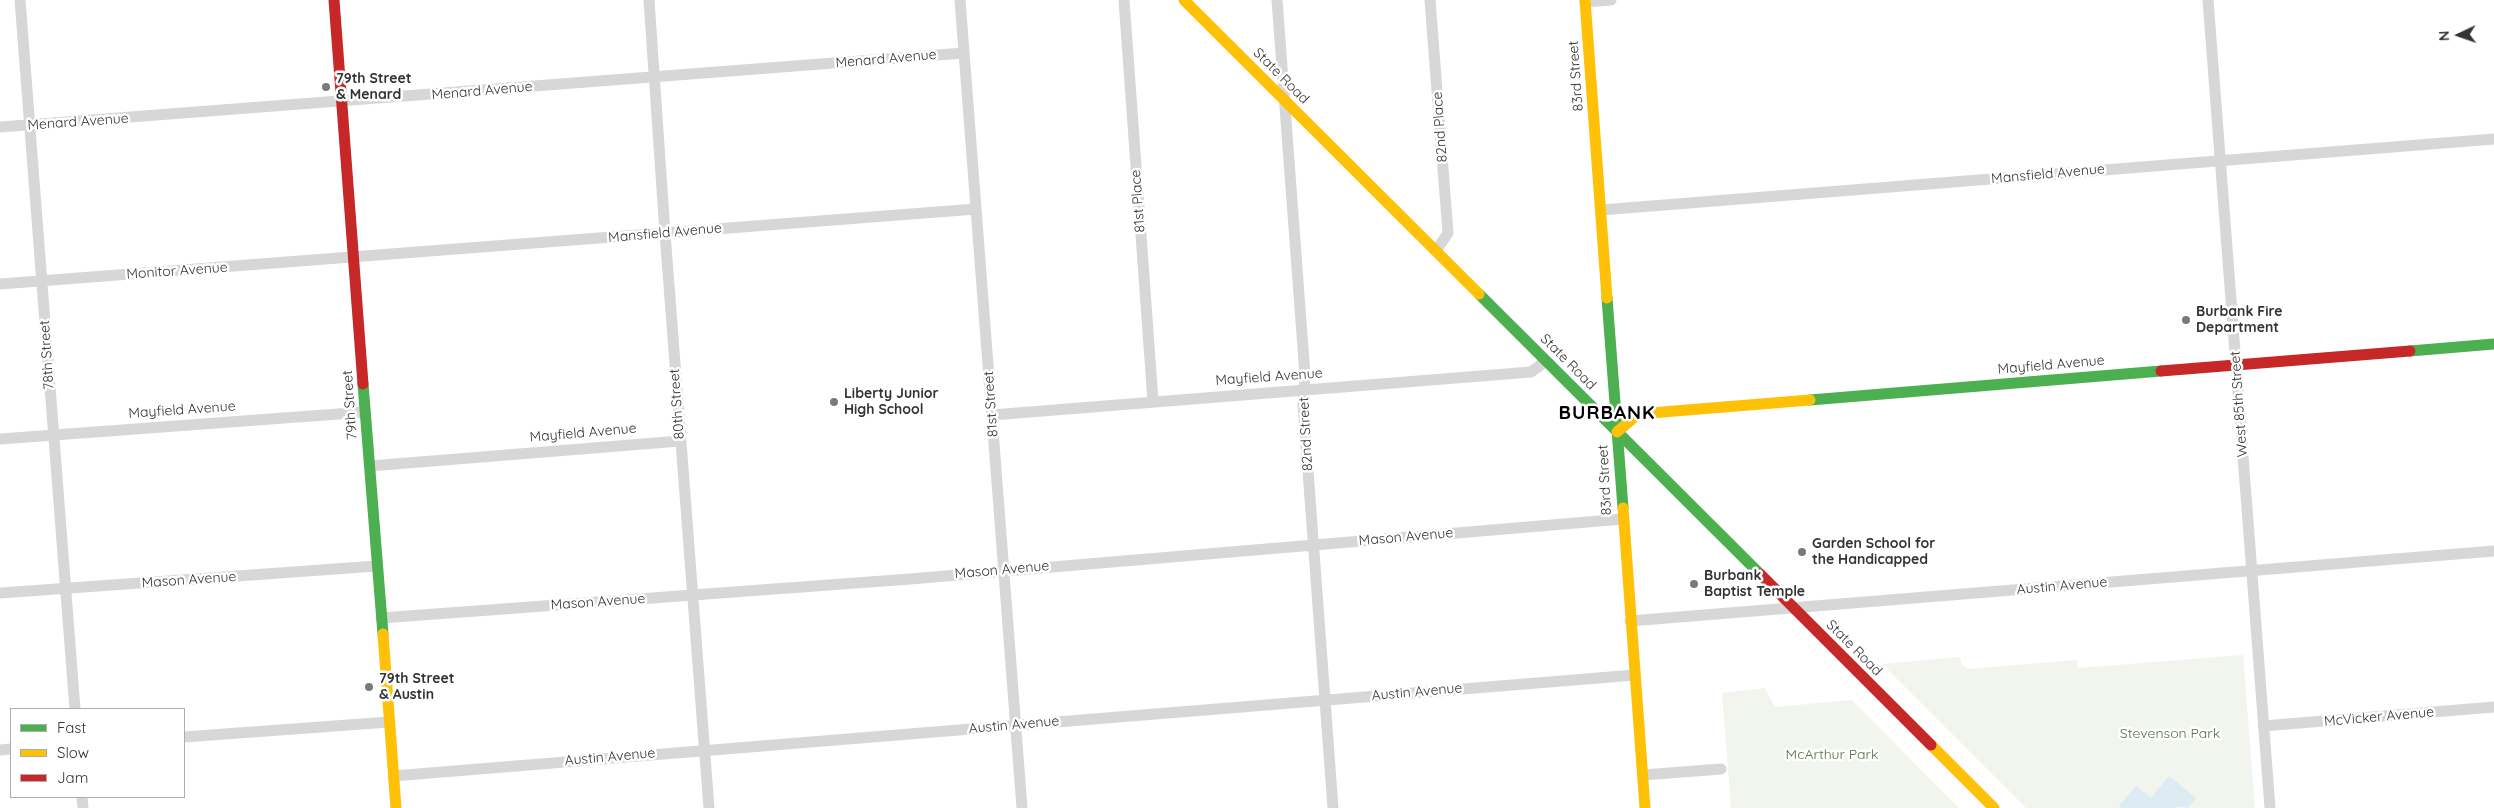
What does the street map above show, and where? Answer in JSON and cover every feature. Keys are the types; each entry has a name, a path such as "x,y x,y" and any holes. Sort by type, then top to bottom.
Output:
{"street":[{"name":"78th Street","path":"20,0 75,708"},
{"name":"79th Street","path":"334,0 396,808"},
{"name":"80th Street","path":"649,0 680,441 709,808"},
{"name":"81st Street","path":"960,0 1022,808"},
{"name":"81st Place","path":"1124,0 1153,401"},
{"name":"State Road","path":"1184,0 1994,808"},
{"name":"82nd Street","path":"1277,0 1304,390 1303,404 1333,808"},
{"name":"82nd Place","path":"1430,0 1448,233 1436,251"},
{"path":"1585,1 1611,0"},
{"name":"West 85th Street","path":"2208,0 2270,808"},
{"name":"83rd Street","path":"1585,1 1618,432 1622,519 1645,808"},
{"name":"Menard Avenue","path":"0,127 964,53"},
{"name":"Mansfield Avenue","path":"1601,210 2494,139"},
{"name":"Mansfield Avenue","path":"354,258 976,209"},
{"name":"Monitor Avenue","path":"0,284 354,258"},
{"name":"Mayfield Avenue","path":"1618,432 1638,414 2494,344"},
{"name":"Mayfield Avenue","path":"992,415 1531,372 1546,361"},
{"name":"Mayfield Avenue","path":"0,439 365,412"},
{"name":"Mayfield Avenue","path":"370,466 680,441"},
{"name":"Mason Avenue","path":"381,618 693,596 1622,519"},
{"name":"Austin Avenue","path":"1630,620 2494,551"},
{"name":"Mason Avenue","path":"0,593 377,566"},
{"name":"Austin Avenue","path":"393,776 705,749 1635,675"},
{"name":"McVicker Avenue","path":"2263,726 2494,707"},
{"path":"185,737 389,722"},
{"path":"1643,775 1722,769"}],"green space":[{"name":"Stevenson Park","path":"2243,655 2255,808 2026,808 1882,664 1960,657 1961,664 1969,669 2077,660 2078,668"},
{"name":"McArthur Park","path":"1765,688 1775,707 1852,700 1959,808 1731,808 1722,693"}],"shaded area":[{"path":"2169,776 2196,798 2188,808 2177,806 2176,808 2121,808 2119,806 2136,786 2151,798"}],"traffic: fast":[{"path":"1479,294 1760,574"},
{"path":"1607,298 1623,508"},
{"path":"2410,351 2494,344"},
{"path":"1810,400 2161,371"},
{"path":"363,384 383,634"}],"traffic: slow":[{"path":"1184,0 1479,294"},
{"path":"1585,0 1607,298"},
{"path":"1617,432 1638,414 1810,400"},
{"path":"1623,508 1645,808"},
{"path":"383,634 396,808"},
{"path":"1931,745 1994,808"}],"traffic: jam":[{"path":"334,0 363,384"},
{"path":"2161,371 2410,351"},
{"path":"1760,574 1931,745"}],"place":[{"name":"79th Street & Menard","path":"326,87"},
{"name":"Burbank Fire Department","path":"2186,320"},
{"name":"Liberty Junior High School","path":"834,402"},
{"name":"Garden School for the Handicapped","path":"1802,552"},
{"name":"Burbank Baptist Temple","path":"1694,584"},
{"name":"79th Street & Austin","path":"369,687"}],"district":[{"name":"BURBANK","path":"1607,413"}]}
